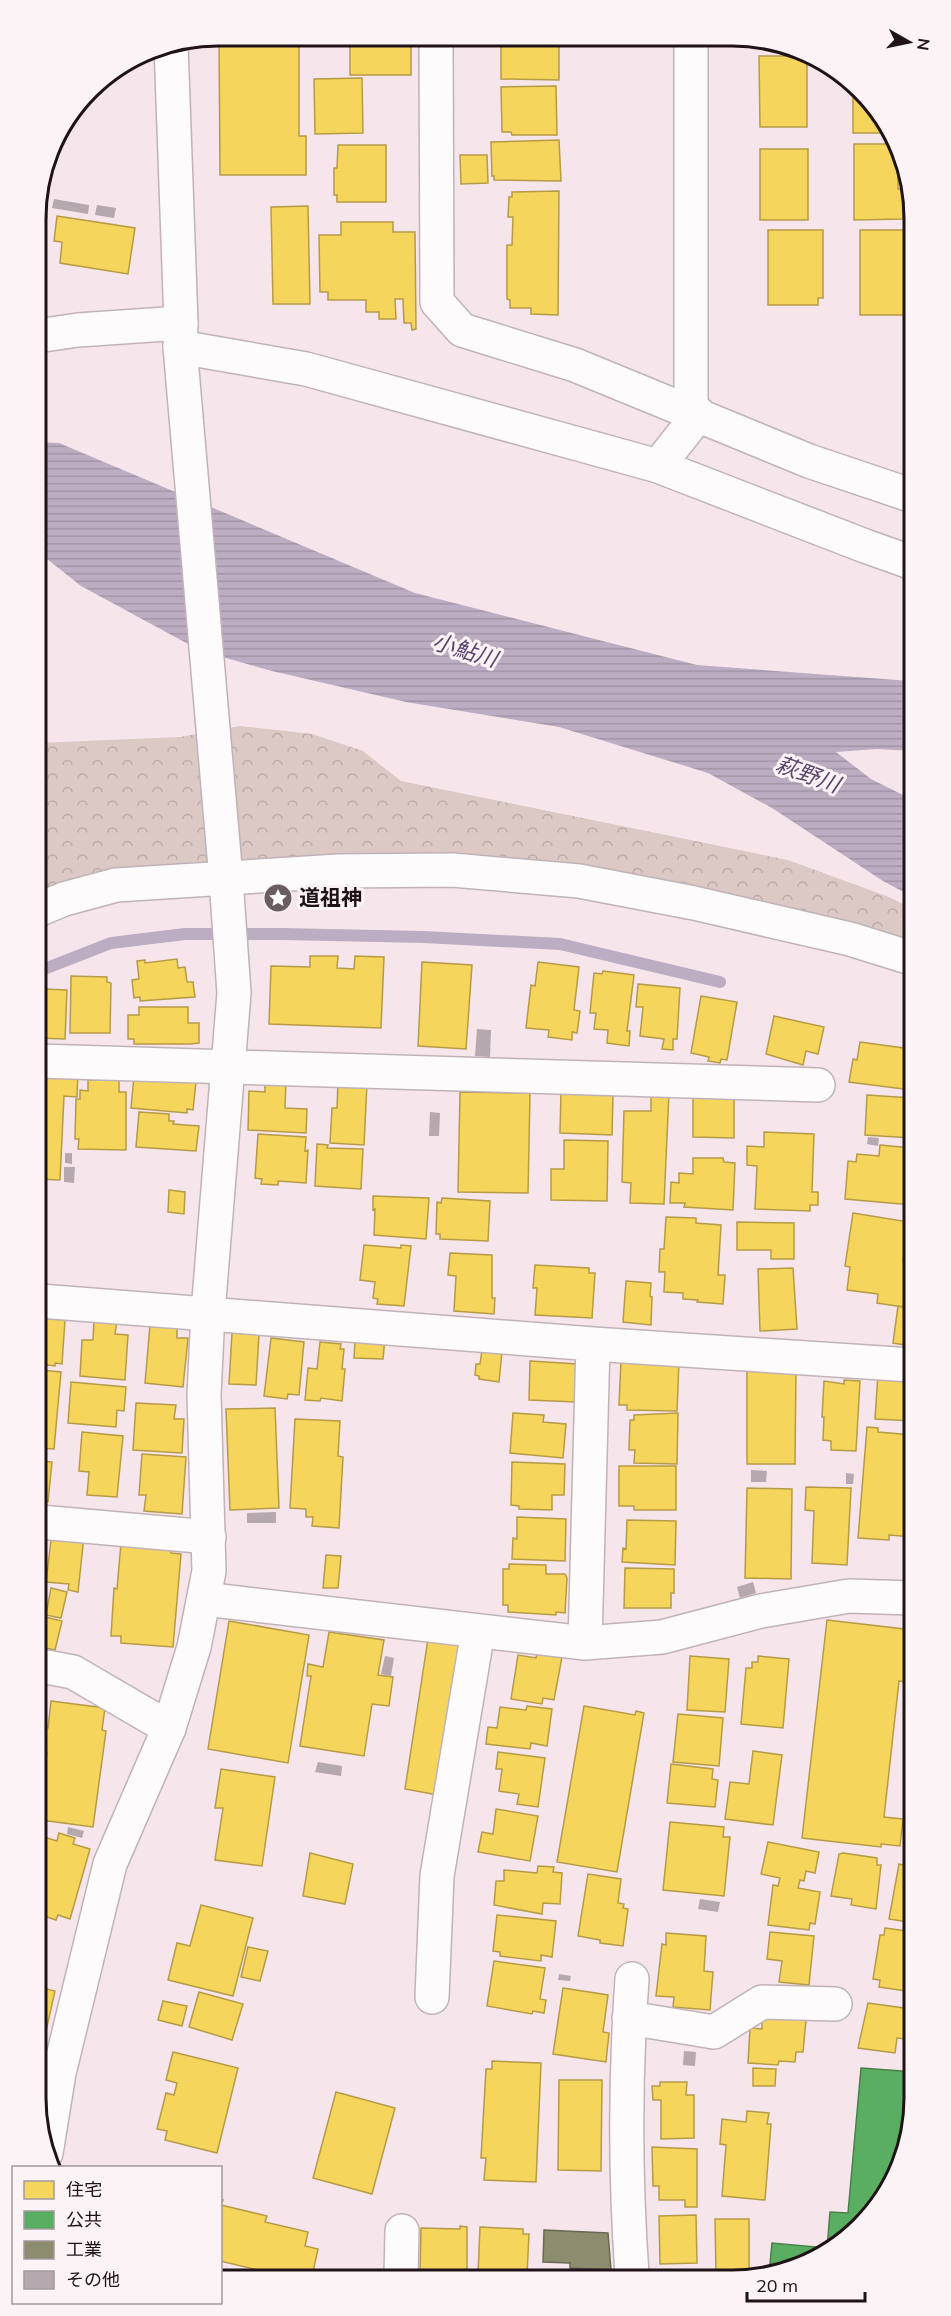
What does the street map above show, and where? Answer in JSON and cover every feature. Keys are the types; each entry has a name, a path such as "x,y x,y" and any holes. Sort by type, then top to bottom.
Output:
{"street":[{"path":"436,46 437,302 462,330 575,365 809,461 904,493"},
{"path":"658,466 695,413 691,46"},
{"path":"50,2130 59,2073 110,1863 169,1728 194,1647 208,1571 204,1395 208,1312 234,993 185,405 171,53"},
{"path":"47,335 78,330 181,335 658,466 904,560"},
{"path":"47,907 64,899 116,885 339,871 452,870 579,882 694,903 850,939 904,956"},
{"path":"47,1061 818,1085"},
{"path":"46,1300 593,1344 904,1364"},
{"path":"585,1643 593,1344"},
{"path":"46,1523 208,1537"},
{"path":"204,1599 585,1643 662,1637 761,1611 849,1596 904,1598"},
{"path":"432,1997 437,1876 463,1801 478,1631"},
{"path":"46,1667 73,1671 169,1728"},
{"path":"632,1979 629,2018 626,2194 632,2270"},
{"path":"629,2018 714,2032 762,2002 835,2004"},
{"path":"401,2270 402,2230"}],"green space":[{"path":"240,726 312,734 363,751 401,781 788,860 904,904 904,944 596,872 47,897 47,743 180,737"}],"water":[{"path":"47,442 59,443 415,593 697,665 904,681 904,751 877,749 836,752 871,779 904,796 904,892 883,881 772,808 708,773 559,727 406,702 272,671 201,651 81,586 47,559"}],"building: 住宅":[{"path":"219,46 299,46 299,136 306,136 306,175 220,175"},
{"path":"350,46 411,46 411,75 350,75"},
{"path":"501,46 559,46 559,80 501,79"},
{"path":"759,56 788,56 807,63 807,127 760,127"},
{"path":"362,78 363,133 315,134 314,79"},
{"path":"556,86 557,135 512,135 511,132 502,132 501,87"},
{"path":"853,96 882,133 853,133"},
{"path":"559,140 561,181 494,180 491,142"},
{"path":"854,144 888,144 899,174 898,189 902,191 903,219 854,220"},
{"path":"338,145 386,145 386,202 337,202 337,195 334,195 334,168 337,168"},
{"path":"760,149 808,149 808,220 760,220"},
{"path":"460,155 487,155 488,183 461,184"},
{"path":"559,191 558,315 531,314 531,308 510,308 510,300 507,299 507,245 512,245 513,217 508,217 509,197 512,197 512,192"},
{"path":"308,206 310,304 273,304 271,207"},
{"path":"57,216 135,228 128,274 60,263 62,242 54,241"},
{"path":"341,222 393,222 393,232 415,232 416,329 412,330 411,323 404,323 403,299 395,299 396,319 379,319 379,312 366,312 366,300 328,300 328,292 320,292 319,235 341,235"},
{"path":"768,230 823,230 823,298 818,298 818,305 768,305"},
{"path":"860,230 904,230 904,315 860,315"},
{"path":"310,956 338,956 337,968 354,969 355,956 384,957 381,1028 269,1024 271,966 310,967"},
{"path":"177,959 178,968 185,967 187,982 193,982 195,997 140,1001 140,997 134,998 132,980 139,979 137,961 145,960 145,963"},
{"path":"422,962 472,965 466,1049 418,1046"},
{"path":"538,962 579,967 574,1010 580,1011 577,1033 572,1032 572,1040 548,1037 549,1030 526,1028 531,985 535,986"},
{"path":"603,971 634,975 627,1031 630,1031 629,1046 607,1043 608,1030 594,1029 596,1013 590,1013 594,973 602,974"},
{"path":"71,976 107,977 107,982 111,983 110,1033 70,1033"},
{"path":"638,984 680,988 677,1039 673,1039 673,1050 662,1049 664,1039 640,1036 643,1007 636,1007"},
{"path":"47,989 67,990 65,1039 47,1038"},
{"path":"701,996 737,1002 727,1060 721,1059 720,1063 708,1061 709,1057 691,1053"},
{"path":"139,1007 188,1007 188,1023 199,1023 199,1043 134,1044 134,1039 128,1039 128,1015 139,1015"},
{"path":"774,1016 824,1027 818,1054 806,1051 803,1065 766,1054"},
{"path":"860,1042 904,1048 904,1089 849,1082 853,1059 857,1060"},
{"path":"78,1071 77,1097 64,1096 60,1180 46,1179 47,1075"},
{"path":"134,1076 196,1082 193,1110 187,1109 187,1113 131,1108"},
{"path":"265,1079 286,1080 285,1108 307,1109 306,1133 248,1130 249,1091 265,1092"},
{"path":"88,1080 119,1080 119,1092 126,1092 126,1150 78,1149 79,1139 75,1139 76,1099 80,1099 80,1090 88,1091"},
{"path":"338,1082 367,1083 364,1145 330,1143 332,1108 337,1108"},
{"path":"651,1091 669,1092 664,1204 630,1203 631,1183 622,1182 624,1111 651,1111"},
{"path":"460,1092 530,1093 528,1193 458,1192"},
{"path":"561,1092 613,1094 612,1135 560,1133"},
{"path":"693,1093 734,1093 734,1138 693,1137"},
{"path":"867,1095 904,1097 904,1137 865,1135"},
{"path":"139,1112 169,1114 169,1121 174,1121 173,1124 199,1126 196,1151 136,1147"},
{"path":"764,1132 814,1134 812,1192 818,1192 818,1205 810,1205 810,1211 755,1209 757,1166 747,1165 747,1146 764,1147"},
{"path":"258,1134 306,1137 305,1151 308,1150 306,1183 278,1181 278,1185 261,1184 262,1179 255,1178"},
{"path":"564,1140 608,1141 607,1201 551,1200 551,1169 564,1169"},
{"path":"317,1144 328,1145 327,1148 363,1149 361,1189 315,1186"},
{"path":"880,1145 904,1147 904,1204 845,1199 848,1161 856,1162 857,1154 879,1156"},
{"path":"693,1158 723,1158 724,1162 735,1163 733,1210 684,1207 685,1203 670,1203 671,1182 679,1183 679,1173 693,1174"},
{"path":"169,1190 185,1192 184,1214 168,1212"},
{"path":"373,1196 429,1198 426,1239 374,1235"},
{"path":"442,1198 490,1201 488,1241 440,1239 440,1234 436,1234 437,1202 441,1203"},
{"path":"853,1213 904,1221 903,1307 877,1303 878,1294 847,1290 850,1267 845,1266"},
{"path":"666,1217 696,1218 696,1223 721,1225 718,1275 725,1275 723,1304 697,1302 698,1300 683,1299 683,1293 664,1292 665,1272 659,1272 660,1249 664,1249"},
{"path":"737,1222 794,1223 794,1259 771,1259 771,1250 737,1250"},
{"path":"364,1245 401,1248 401,1245 411,1246 404,1306 377,1304 378,1299 373,1298 375,1282 360,1280"},
{"path":"450,1253 492,1255 494,1314 454,1311 456,1276 448,1275"},
{"path":"535,1265 589,1268 589,1273 595,1273 592,1318 535,1315 537,1288 533,1288"},
{"path":"793,1268 797,1329 760,1331 758,1269"},
{"path":"626,1281 651,1283 651,1325 623,1322"},
{"path":"904,1300 904,1345 893,1343 898,1306 903,1307"},
{"path":"46,1316 52,1316 51,1319 65,1320 62,1364 55,1363 55,1366 46,1365"},
{"path":"94,1320 117,1322 115,1334 128,1335 125,1380 80,1376 82,1340 93,1340"},
{"path":"150,1325 177,1327 177,1338 188,1338 183,1387 145,1383"},
{"path":"232,1333 259,1334 256,1385 229,1384"},
{"path":"271,1338 304,1342 299,1395 288,1394 287,1399 264,1396"},
{"path":"385,1338 383,1359 354,1358 355,1340"},
{"path":"320,1342 341,1344 340,1349 344,1349 342,1401 321,1398 320,1401 305,1400 308,1368 317,1369"},
{"path":"482,1350 502,1352 499,1382 479,1379 479,1376 475,1375 476,1364 480,1364"},
{"path":"530,1361 578,1364 576,1402 529,1400"},
{"path":"621,1361 679,1361 677,1411 627,1410 627,1405 619,1405"},
{"path":"747,1367 796,1368 795,1464 747,1464"},
{"path":"46,1371 61,1372 54,1449 46,1448"},
{"path":"878,1373 904,1375 904,1421 875,1419"},
{"path":"844,1380 860,1381 856,1451 831,1450 831,1441 823,1440 824,1381 844,1384"},
{"path":"71,1382 126,1387 124,1411 117,1410 116,1427 68,1423"},
{"path":"136,1403 176,1405 174,1419 184,1419 182,1453 133,1450"},
{"path":"275,1408 279,1508 230,1510 226,1409"},
{"path":"513,1413 544,1415 543,1422 566,1424 563,1458 510,1453"},
{"path":"678,1413 677,1464 634,1463 635,1450 629,1450 630,1420 634,1420 634,1415"},
{"path":"295,1419 340,1421 338,1456 343,1457 339,1528 312,1526 313,1517 306,1517 306,1509 290,1508"},
{"path":"867,1427 878,1428 878,1432 904,1434 904,1536 889,1535 889,1540 858,1538"},
{"path":"82,1432 123,1436 117,1497 87,1495 89,1472 79,1471"},
{"path":"142,1454 186,1457 182,1514 144,1511 146,1495 139,1495"},
{"path":"46,1462 52,1462 46,1502"},
{"path":"512,1462 565,1464 564,1495 552,1495 552,1510 519,1509 519,1506 511,1505"},
{"path":"619,1466 676,1466 676,1510 634,1510 634,1506 619,1506"},
{"path":"806,1487 851,1488 847,1565 812,1563 814,1511 805,1510"},
{"path":"747,1488 792,1489 791,1579 745,1578"},
{"path":"517,1517 566,1519 565,1561 512,1559 513,1538 517,1539"},
{"path":"627,1520 676,1521 675,1565 622,1562 623,1548 626,1549"},
{"path":"52,1532 84,1536 78,1592 68,1590 69,1584 46,1582"},
{"path":"121,1543 171,1548 171,1553 181,1554 173,1647 121,1643 121,1636 111,1636 114,1588 117,1589"},
{"path":"326,1555 341,1556 338,1588 323,1588"},
{"path":"509,1564 546,1565 546,1574 565,1574 567,1578 565,1613 556,1612 556,1615 508,1612 508,1605 503,1605 503,1569 509,1569"},
{"path":"625,1568 674,1569 674,1593 671,1593 671,1608 624,1608"},
{"path":"51,1588 67,1592 61,1618 46,1614"},
{"path":"46,1617 62,1621 55,1650 46,1648"},
{"path":"827,1620 904,1629 904,1682 899,1681 884,1817 903,1819 900,1846 881,1844 881,1847 802,1838"},
{"path":"229,1621 309,1635 288,1763 208,1749"},
{"path":"329,1632 384,1640 378,1675 393,1677 389,1706 372,1704 364,1756 300,1746 311,1676 307,1676 308,1664 323,1667"},
{"path":"428,1639 462,1645 438,1795 405,1789"},
{"path":"537,1653 562,1657 554,1700 543,1698 542,1704 511,1699 518,1655 536,1658"},
{"path":"690,1656 729,1659 725,1712 687,1710"},
{"path":"758,1656 789,1659 783,1728 741,1724 746,1668 752,1668 752,1662 758,1662"},
{"path":"51,1701 105,1708 102,1730 106,1731 93,1827 46,1821 46,1728 48,1728"},
{"path":"527,1706 552,1709 547,1746 531,1743 530,1749 486,1744 488,1727 497,1728 500,1707 526,1710"},
{"path":"584,1706 635,1715 636,1711 644,1713 617,1872 557,1862"},
{"path":"678,1714 723,1718 719,1766 673,1762"},
{"path":"753,1751 782,1755 773,1825 725,1819 730,1782 749,1784"},
{"path":"498,1752 545,1758 538,1807 517,1804 519,1794 499,1791 502,1769 496,1769"},
{"path":"671,1764 713,1769 712,1779 718,1780 715,1807 667,1803"},
{"path":"221,1769 275,1777 262,1866 215,1860 223,1808 215,1808"},
{"path":"496,1809 538,1816 530,1861 478,1852 482,1832 493,1834"},
{"path":"670,1822 724,1827 723,1837 730,1837 724,1896 663,1890"},
{"path":"59,1833 75,1838 73,1844 90,1849 70,1919 58,1915 56,1920 46,1917 46,1838 57,1841"},
{"path":"768,1842 819,1852 815,1873 806,1871 804,1881 800,1880 798,1888 820,1892 815,1924 810,1923 809,1930 768,1925 773,1885 778,1886 780,1878 761,1874"},
{"path":"310,1853 353,1864 345,1904 303,1896"},
{"path":"839,1854 877,1858 877,1865 881,1865 876,1909 851,1905 852,1899 831,1896"},
{"path":"904,1863 904,1921 889,1919 899,1864"},
{"path":"538,1866 554,1867 553,1872 562,1873 560,1904 543,1903 542,1914 494,1905 496,1881 504,1881 504,1870 537,1873"},
{"path":"588,1874 621,1879 618,1903 624,1904 623,1908 628,1909 623,1946 600,1943 600,1940 578,1936"},
{"path":"201,1905 253,1918 233,1996 168,1980 177,1943 190,1946"},
{"path":"497,1915 556,1921 552,1957 541,1955 541,1961 500,1956 500,1952 493,1951"},
{"path":"885,1928 904,1931 904,1991 879,1987 880,1980 873,1979 880,1935 884,1935"},
{"path":"770,1932 814,1936 809,1985 779,1982 782,1961 767,1959"},
{"path":"666,1933 706,1936 704,1971 713,1972 710,2010 673,2007 674,1997 656,1996 662,1944 666,1945"},
{"path":"248,1947 268,1951 260,1981 241,1977"},
{"path":"494,1961 545,1968 540,1999 546,2000 544,2013 533,2011 532,2014 487,2006"},
{"path":"563,1988 608,1995 603,2032 609,2033 606,2062 553,2054"},
{"path":"46,1989 55,1991 46,2031"},
{"path":"199,1992 243,2004 232,2040 189,2027"},
{"path":"163,2001 187,2006 182,2026 158,2020"},
{"path":"868,2003 904,2008 904,2039 897,2038 895,2053 858,2048"},
{"path":"762,2017 806,2020 803,2052 796,2052 795,2062 779,2061 778,2065 748,2063 750,2028 762,2029"},
{"path":"173,2052 238,2068 217,2153 165,2140 167,2131 157,2129 166,2093 174,2095 177,2083 166,2080"},
{"path":"492,2061 541,2063 536,2182 484,2180 486,2158 481,2158 486,2069 492,2069"},
{"path":"753,2068 776,2069 775,2086 753,2086"},
{"path":"559,2080 602,2080 601,2171 558,2170"},
{"path":"660,2082 687,2082 686,2095 694,2095 694,2138 661,2139 661,2100 653,2100 652,2086 660,2086"},
{"path":"336,2092 395,2108 372,2194 313,2178"},
{"path":"747,2111 769,2113 767,2124 771,2124 765,2200 722,2196 726,2145 720,2144 722,2119 746,2122"},
{"path":"652,2147 697,2149 697,2207 685,2207 685,2200 659,2200 659,2186 653,2186"},
{"path":"222,2205 267,2216 265,2222 308,2232 305,2246 318,2249 313,2270 258,2270 222,2261"},
{"path":"696,2215 697,2263 660,2264 659,2216"},
{"path":"715,2219 749,2219 749,2269 716,2270"},
{"path":"460,2226 467,2227 467,2270 420,2270 421,2228 460,2229"},
{"path":"480,2227 523,2229 523,2234 529,2234 527,2270 478,2270"}],"building: 公共":[{"path":"861,2068 904,2071 903,2120 899,2142 891,2164 882,2184 862,2211 828,2241 830,2212 848,2213"},
{"path":"772,2243 818,2247 770,2265"}],"building: 工業":[{"path":"544,2230 608,2233 611,2270 570,2268 570,2263 543,2262"}],"building: その他":[{"path":"54,199 89,205 88,214 52,208"},
{"path":"97,205 116,208 114,218 95,215"},
{"path":"477,1029 491,1030 490,1057 475,1056"},
{"path":"430,1112 440,1113 439,1136 429,1136"},
{"path":"868,1137 879,1138 878,1146 867,1144"},
{"path":"65,1153 72,1153 72,1164 65,1163"},
{"path":"64,1167 75,1167 74,1183 64,1182"},
{"path":"751,1470 767,1471 766,1482 751,1482"},
{"path":"846,1473 854,1474 853,1484 846,1484"},
{"path":"276,1512 276,1523 247,1523 247,1513"},
{"path":"753,1582 756,1593 740,1598 737,1587"},
{"path":"385,1656 394,1658 391,1676 381,1674"},
{"path":"318,1762 342,1766 341,1776 315,1772"},
{"path":"68,1827 84,1831 82,1838 67,1834"},
{"path":"700,1899 720,1902 718,1912 698,1909"},
{"path":"559,1974 571,1976 570,1981 558,1980"},
{"path":"684,2051 696,2052 695,2066 683,2065"}],"waterway":[{"path":"47,968 111,943 185,934 283,934 424,937 560,944 720,982"}],"place":[{"name":"道祖神","path":"278,898"}],"water label":[{"name":"小鮎川","path":"465,650"},
{"name":"萩野川","path":"808,774"}]}
